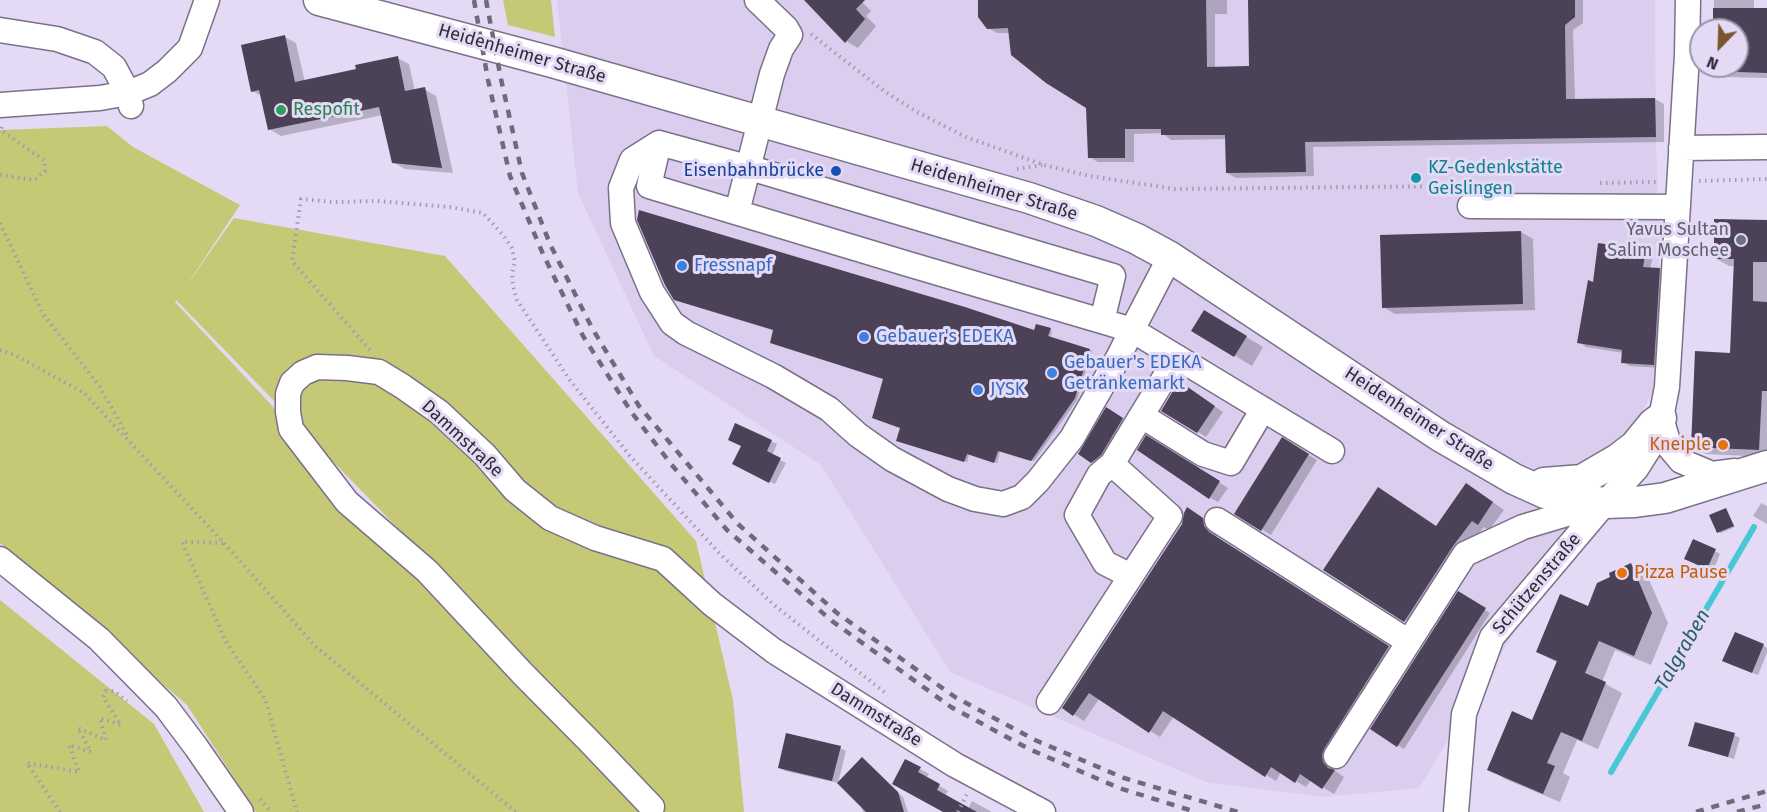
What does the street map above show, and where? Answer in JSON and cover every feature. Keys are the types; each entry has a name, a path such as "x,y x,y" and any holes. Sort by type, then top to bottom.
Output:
{"main road":[{"name":"Heidenheimer Straße","path":"319,0 552,62 1029,198 1096,221 1170,257 1440,436 1554,495 1605,502 1635,502 1665,498 1764,467"},
{"path":"1527,481 1582,480 1635,446 1661,418"}],"street":[{"path":"3,111 100,98 130,101 190,48 207,0"},
{"path":"737,212 772,74 781,49 790,35 786,28 757,0"},
{"path":"1336,756 1465,554 1523,528 1605,502 1636,469 1655,439 1667,387 1687,55 1688,0"},
{"path":"0,30 57,39 95,52 114,67 130,101"},
{"path":"659,143 649,186 1132,330 1332,451"},
{"path":"1102,321 1113,276 747,167 659,143 632,160 621,188 623,223 652,292 672,323 686,333 773,376 829,409 858,435 892,459 948,489 975,499 1003,504 1022,497 1038,481 1071,438 1119,358 1170,257"},
{"path":"1681,148 1767,147"},
{"path":"1469,196 1678,207"},
{"path":"1131,576 1105,563 1077,515 1099,475 1112,464 1177,357"},
{"name":"Dammstraße","path":"652,807 427,572 347,502 291,429 288,394 292,383 303,373 317,367 379,372 439,412 485,455 515,490 550,519 594,538 663,559 712,604 774,651 955,765 1043,812"},
{"path":"1142,416 1203,454 1231,464 1263,409"},
{"path":"1661,418 1670,448 1681,461 1712,474 1764,467"},
{"path":"1049,702 1170,516 1112,464"},
{"name":"Schützenstraße","path":"1456,812 1464,714 1492,637 1605,502"},
{"path":"1217,520 1409,642"},
{"path":"0,559 99,639 166,707 241,812"}],"path":[{"path":"809,33 885,91 917,112 966,137 1044,165 1090,176 1175,189 1469,196"},
{"path":"0,175 34,180 45,171 45,161 1,130 3,111"},
{"path":"1588,183 1767,179"},
{"path":"373,353 292,261 301,199 333,202 377,201 450,207 483,213 512,248 515,262 512,273 513,286 517,300 569,379 630,456 721,555 774,605 888,695"},
{"path":"0,223 43,314 100,387 130,441"},
{"path":"0,350 15,355 84,393 224,543 315,646 516,812"},
{"path":"224,543 182,542 225,640 265,699 297,812"},
{"path":"60,812 27,763 79,772 69,745 91,752 78,728 106,740 100,718 121,725 103,697 106,690 114,691 130,703"}],"shaded area":[{"path":"557,0 1655,0 1659,241 1658,382 1586,515 1419,788 1324,797 1206,782 950,672 821,465 654,356 578,193"}],"green space":[{"path":"503,0 551,0 555,37 508,25"},
{"path":"107,126 133,147 240,205 184,289 234,218 445,256 696,541 733,700 744,812 656,812 420,551 176,300 175,302 652,812 256,812 187,705 0,543 0,130"},
{"path":"0,600 154,724 204,812 0,812"}],"building":[{"path":"804,0 865,0 856,9 865,19 845,43"},
{"path":"978,0 1206,0 1207,67 1249,66 1248,0 1575,0 1575,17 1565,25 1566,99 1655,98 1656,137 1305,142 1306,172 1226,173 1225,135 1161,135 1161,129 1125,129 1125,158 1088,158 1086,108 1046,83 1011,55 1008,28 987,29 978,17"},
{"path":"1713,8 1767,8 1767,73 1749,72 1749,18 1713,18"},
{"path":"285,35 295,82 356,69 355,65 398,56 405,91 425,87 442,168 392,163 379,107 268,130 259,90 251,92 241,45"},
{"path":"639,210 965,307 1034,330 1036,324 1051,328 1048,336 1090,349 1075,398 1031,461 998,451 994,463 967,454 964,462 896,441 900,428 872,418 883,379 770,343 773,330 674,300 665,285 637,220"},
{"path":"1714,219 1767,220 1767,262 1753,262 1753,301 1767,302 1767,391 1762,391 1759,450 1691,447 1695,351 1730,353 1734,259 1714,259"},
{"path":"1521,231 1523,304 1382,308 1380,235"},
{"path":"1598,243 1646,250 1643,267 1660,268 1654,365 1621,363 1622,350 1577,343 1588,280 1593,282"},
{"path":"1204,310 1247,336 1234,357 1191,331"},
{"path":"1179,381 1215,406 1197,433 1161,411"},
{"path":"1106,407 1123,418 1101,455 1091,463 1078,454"},
{"path":"735,423 772,440 767,451 781,458 769,483 732,464 741,446 728,440"},
{"path":"1146,435 1220,481 1209,499 1137,450"},
{"path":"1282,437 1309,454 1261,531 1234,514"},
{"path":"1466,483 1493,502 1478,525 1472,521 1453,546 1404,622 1323,570 1378,487 1436,526"},
{"path":"1187,507 1203,518 1204,526 1209,532 1389,646 1324,749 1323,762 1328,768 1335,770 1322,789 1300,774 1295,783 1271,767 1265,777 1163,711 1149,733 1089,693 1073,716 1062,708 1182,524"},
{"path":"1726,508 1734,526 1717,533 1709,515"},
{"path":"1693,539 1716,549 1707,569 1684,559"},
{"path":"1631,563 1652,613 1634,656 1599,641 1585,673 1606,682 1582,741 1561,732 1547,763 1555,766 1543,794 1487,770 1512,711 1532,720 1557,661 1536,652 1560,594 1588,606 1597,583 1610,577 1609,573"},
{"path":"1458,591 1486,608 1397,747 1370,729"},
{"path":"1735,632 1764,644 1752,673 1722,661"},
{"path":"1695,722 1735,733 1728,757 1688,746"},
{"path":"786,733 841,746 832,781 778,768"},
{"path":"862,757 898,792 904,812 866,812 837,783"},
{"path":"905,759 921,767 918,772 940,784 937,790 977,812 943,812 892,784"}],"waterway":[{"name":"Talgraben","path":"1611,772 1754,527"}],"railway":[{"path":"474,0 488,80 510,176 543,254 583,336 632,413 671,464 727,530 832,621 951,707 1029,749 1119,788 1196,812"},
{"path":"486,0 522,173 550,244 592,328 639,406 738,524 837,613 955,697 1035,740 1124,778 1238,812"},
{"path":"1696,812 1767,791"},
{"path":"1737,812 1767,804"}],"place":[{"name":"Respofit","path":"281,110"},
{"name":"Eisenbahnbrücke","path":"836,171"},
{"name":"KZ-Gedenkstätte Geislingen","path":"1416,178"},
{"name":"Yavus Sultan Salim Moschee","path":"1741,240"},
{"name":"Fressnapf","path":"682,266"},
{"name":"Gebauer's EDEKA","path":"864,337"},
{"name":"Gebauer's EDEKA Getränkemarkt","path":"1052,373"},
{"name":"JYSK","path":"978,390"},
{"name":"Kneiple","path":"1723,445"},
{"name":"Pizza Pause","path":"1622,573"}]}
